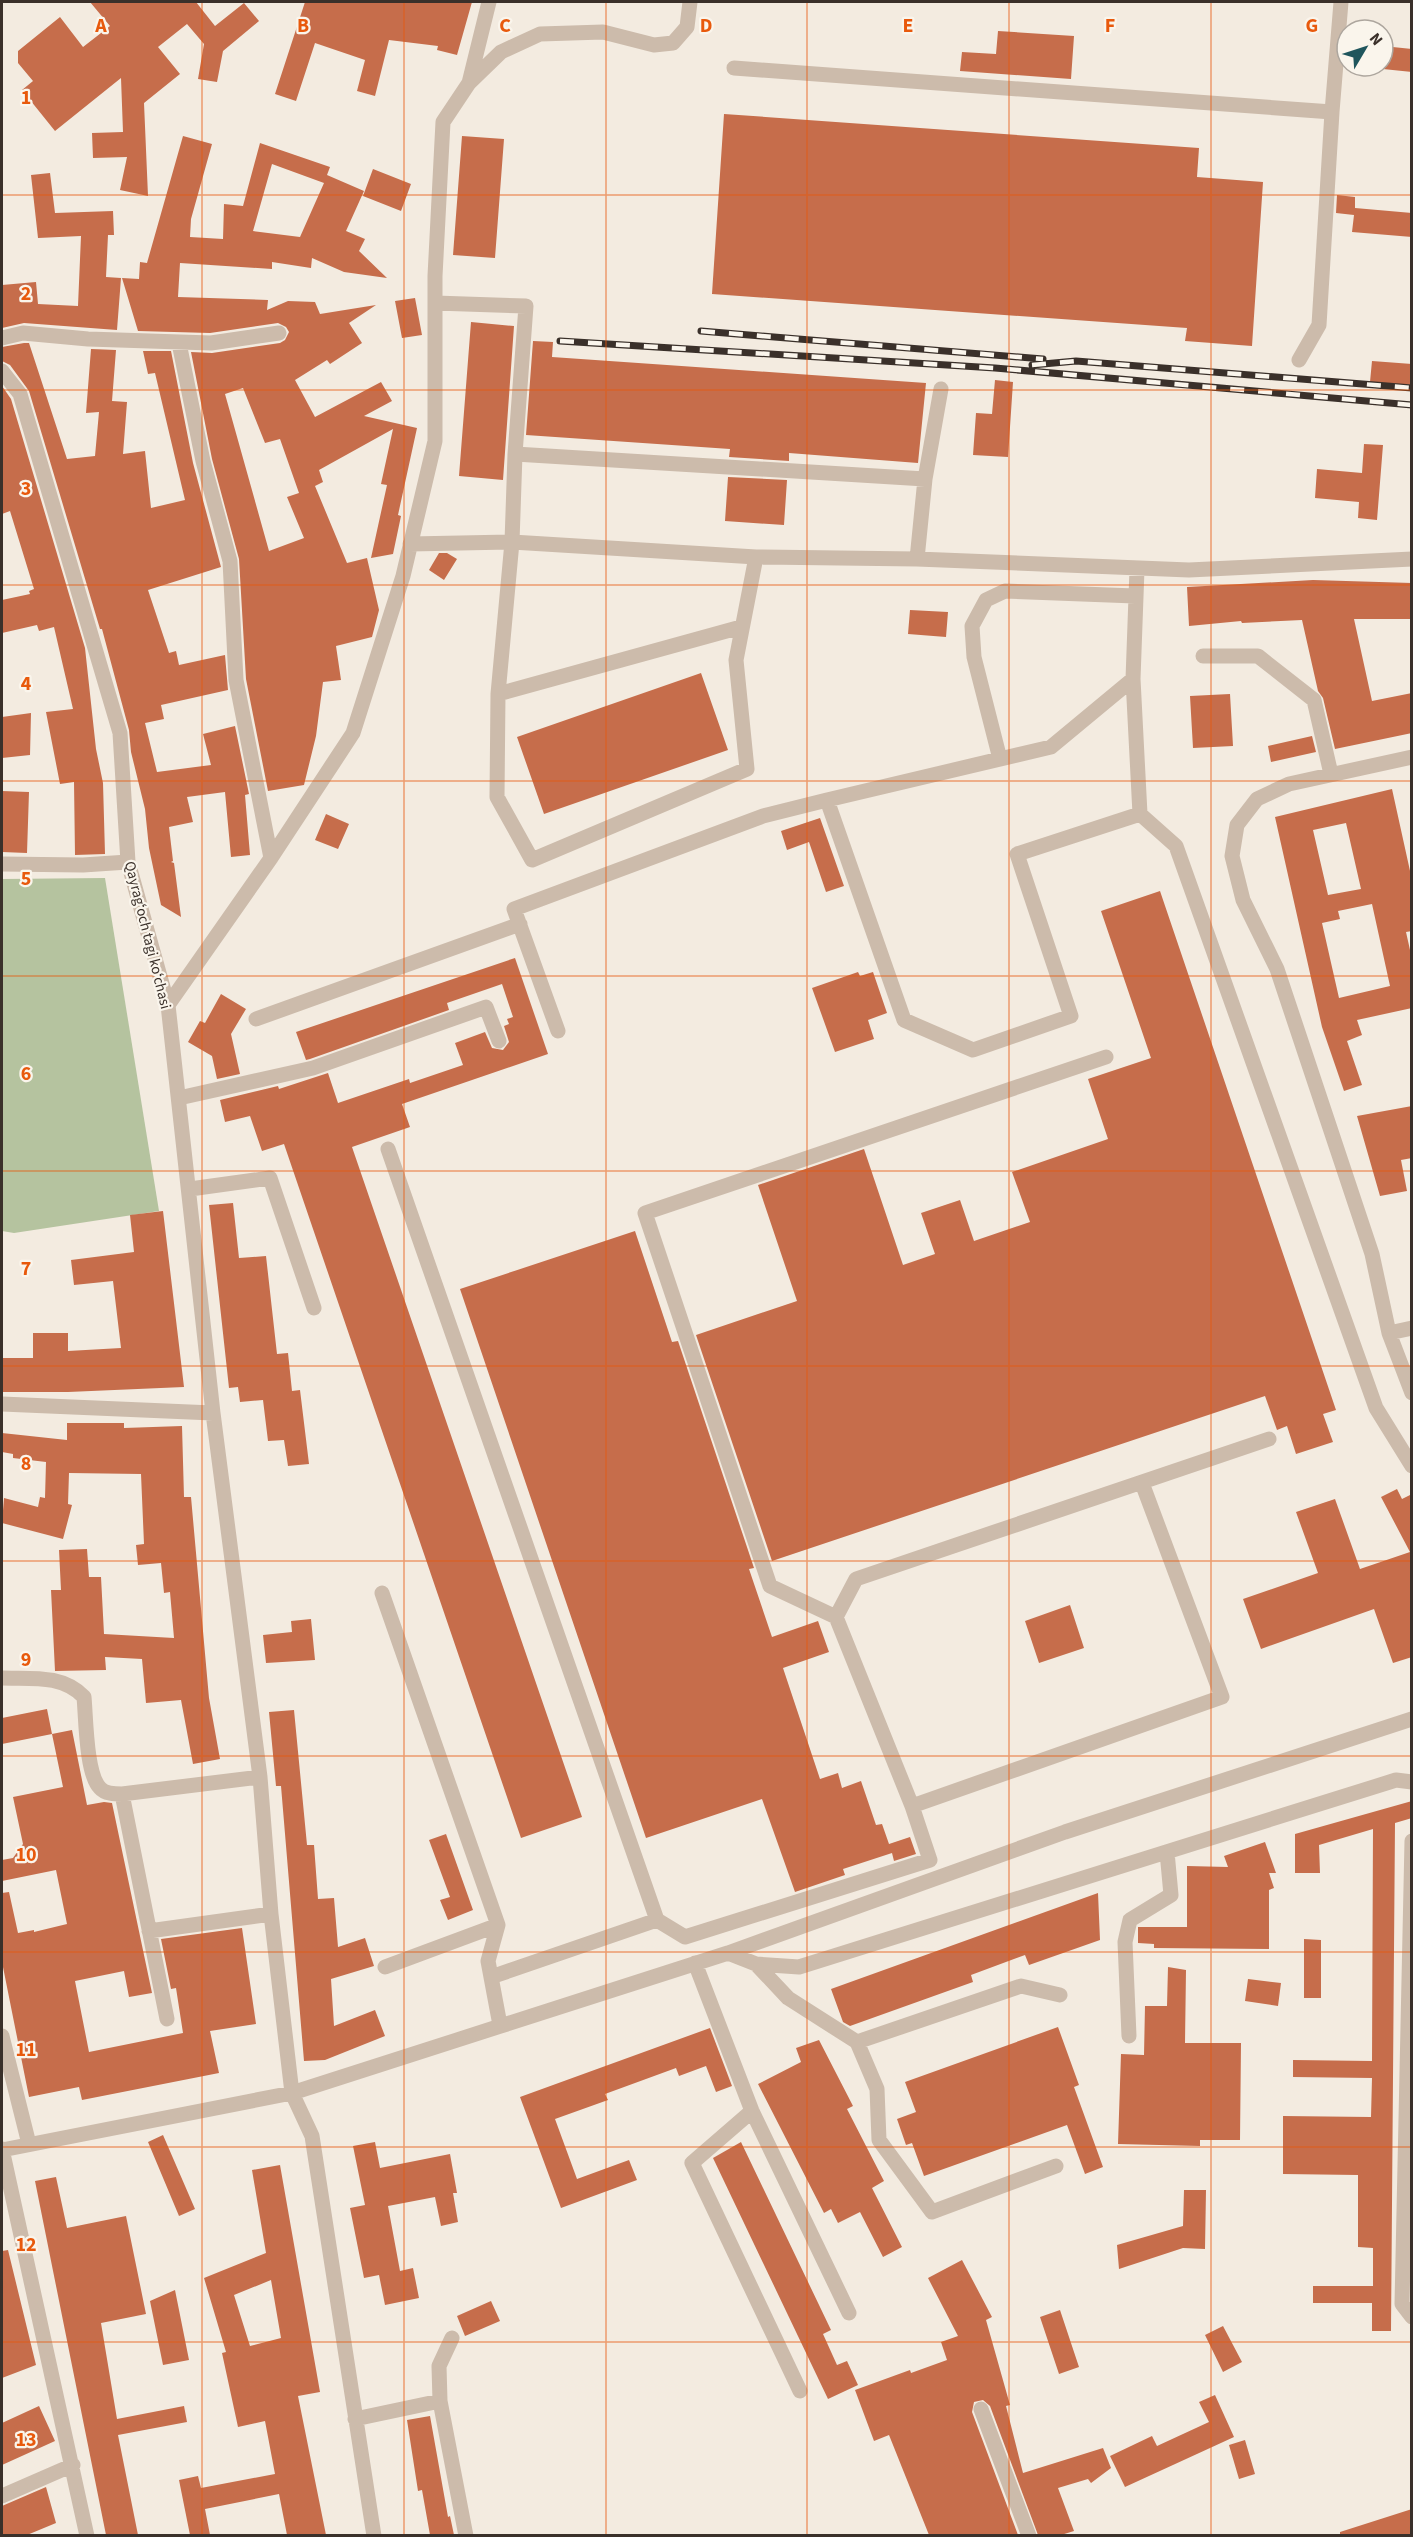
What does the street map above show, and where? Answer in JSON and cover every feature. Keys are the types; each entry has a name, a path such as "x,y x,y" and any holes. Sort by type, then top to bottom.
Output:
{"street":[{"path":"469,83 489,2"},
{"path":"168,1005 272,858 353,733 403,576 435,441 435,303 443,122 469,83 501,52 540,34 603,32 654,45 673,43 687,27 690,2"},
{"path":"1299,360 1319,325 1341,2"},
{"path":"734,68 1332,112"},
{"path":"435,303 526,306 515,454 512,542 498,694 497,797 532,860 747,768 736,660 756,557"},
{"path":"2,338 23,333 88,339 211,343 279,333"},
{"path":"179,343 203,461 230,561 236,680 272,858"},
{"name":"Qayragʻoch tagi koʻchasi","path":"2,371 20,394 120,734 128,862 168,1005 213,1413 260,1777 271,1914 292,2093 312,2136 354,2420 374,2535"},
{"path":"917,559 924,479 941,388"},
{"path":"515,454 924,479"},
{"path":"410,544 512,542 756,557 917,559 1189,570 1412,559"},
{"path":"1137,569 1133,679 1140,814 1176,846 1376,1408 1412,1466"},
{"path":"1000,759 974,657 972,626 986,600 1005,591 1135,596"},
{"path":"498,694 741,627"},
{"path":"1203,656 1258,656 1314,700 1331,774"},
{"path":"558,1031 514,909 763,816 1051,747 1133,679"},
{"path":"1412,757 1288,784 1257,799 1237,825 1232,856 1243,900 1277,969 1368,1243 1389,1333 1412,1393"},
{"path":"828,800 904,1020 974,1050 1071,1016 1017,854 1140,814"},
{"path":"2,864 83,865 128,862"},
{"path":"256,1018 520,924"},
{"path":"179,1098 313,1068 486,1007 499,1041"},
{"path":"388,1149 657,1920 685,1937 930,1860 912,1806 836,1617 770,1586 645,1213 1106,1057"},
{"path":"190,1189 270,1178 314,1308"},
{"path":"1389,1333 1412,1328"},
{"path":"2,1404 213,1413"},
{"path":"836,1617 856,1580 1269,1439"},
{"path":"912,1806 1222,1697 1142,1483"},
{"path":"382,1593 498,1926 488,1961 500,2025"},
{"path":"2,1678 58,1680 75,1688 84,1697 92,1775 101,1789 122,1794 260,1777"},
{"path":"87,2535 2,2150 292,2093 728,1953 1065,1832 1408,1720"},
{"path":"728,1953 756,1964 799,1967 1396,1780 1412,1782"},
{"path":"122,1794 167,2019"},
{"path":"1412,1841 1402,2304 1412,2317"},
{"path":"1129,2036 1125,1942 1130,1920 1171,1895 1167,1852"},
{"path":"149,1930 271,1914"},
{"path":"491,1977 657,1920"},
{"path":"385,1967 498,1926"},
{"path":"695,1963 752,2111 849,2313"},
{"path":"756,1964 788,1998 857,2042 877,2090 879,2140 932,2212 1056,2166"},
{"path":"857,2042 1021,1986 1060,1995"},
{"path":"2,2036 29,2144"},
{"path":"752,2111 692,2163 800,2391"},
{"path":"452,2338 439,2366 440,2401 466,2535"},
{"path":"354,2420 440,2401"},
{"path":"981,2409 1029,2535"},
{"path":"2,2496 73,2465"}],"green space":[{"path":"105,878 159,1211 14,1233 2,1231 2,879"}],"building":[{"path":"90,2 196,2 215,26 244,3 259,21 223,51 217,82 198,79 204,44 187,24 158,47 180,74 144,103 148,196 120,190 127,157 93,158 92,133 123,132 121,78 55,131 22,90 33,81 18,63 18,51 60,17 83,47 110,26"},
{"path":"305,2 472,2 457,55 437,50 438,46 389,40 375,96 357,91 365,60 315,43 296,101 275,94"},
{"path":"998,31 1074,36 1071,79 960,71 962,52 996,54"},
{"path":"1395,47 1412,49 1412,72 1395,70"},
{"path":"724,114 1199,148 1197,177 1263,182 1252,346 1185,341 1187,328 712,294"},
{"path":"183,136 212,144 191,219 190,237 223,239 224,204 243,206 260,143 330,167 327,175 364,191 346,231 365,239 359,251 387,278 344,272 312,258 311,268 272,262 272,269 180,263 178,297 268,300 267,310 288,301 315,302 320,314 376,305 349,323 362,343 330,364 327,360 295,380 315,417 381,382 392,401 364,416 417,428 398,515 401,516 393,554 371,558 387,485 381,484 393,429 319,470 323,482 315,486 347,563 367,558 379,610 372,637 336,646 341,680 323,682 316,736 304,785 268,791 246,679 239,559 212,459 191,352 212,353 280,343 285,340 289,332 286,327 278,323 210,333 138,331 122,278 139,279 140,262 147,263","holes":["272,164 324,183 300,237 253,231","243,388 265,443 280,439 299,493 287,497 304,538 269,551 225,394"]},
{"path":"462,136 504,139 495,258 453,255"},
{"path":"373,169 411,184 401,211 363,196"},
{"path":"50,173 55,213 113,211 114,235 108,235 106,277 121,278 117,330 24,323 2,328 2,285 36,282 38,304 78,306 81,236 38,238 31,175"},
{"path":"1337,195 1355,197 1355,208 1412,213 1412,237 1352,232 1354,215 1336,213"},
{"path":"415,298 422,335 402,338 395,301"},
{"path":"471,322 514,326 503,480 459,476"},
{"path":"533,341 553,342 552,357 926,383 918,463 789,453 789,461 729,457 730,449 526,435"},
{"path":"29,343 67,459 95,456 99,412 86,413 91,349 116,350 112,401 127,402 123,454 145,451 151,508 185,500 155,373 148,374 143,351 171,351 193,463 221,567 148,590 169,653 176,651 179,665 225,655 228,690 161,705 164,719 145,723 157,772 211,765 203,734 235,726 249,794 245,795 250,855 231,857 225,792 187,797 193,822 169,827 173,861 171,862 174,863 181,917 161,905 149,848 145,809 131,752 129,730 102,629 100,629 29,391 10,365 2,361 2,347"},
{"path":"1372,361 1412,364 1412,385 1370,382"},
{"path":"995,380 1013,382 1008,457 973,455 976,413 992,414"},
{"path":"2,386 11,399 85,648 96,749 103,783 105,854 75,855 74,782 60,784 46,712 73,709 54,627 39,631 37,625 2,633 2,600 30,594 29,591 34,589 10,511 2,514"},
{"path":"1364,444 1383,445 1377,520 1358,518 1359,502 1315,498 1317,469 1362,473"},
{"path":"728,477 787,480 784,525 725,521"},
{"path":"439,553 447,553 457,559 444,580 429,570"},
{"path":"1313,580 1412,583 1412,619 1354,619 1372,701 1412,693 1412,733 1335,749 1323,698 1318,691 1302,620 1242,623 1241,621 1189,626 1187,587"},
{"path":"910,610 948,612 946,637 908,634"},
{"path":"701,673 728,750 544,814 517,737"},
{"path":"1230,694 1233,746 1193,748 1190,696"},
{"path":"31,713 30,755 2,758 2,717"},
{"path":"1312,736 1316,752 1271,762 1268,746"},
{"path":"1392,789 1412,880 1412,931 1406,932 1412,959 1412,1008 1357,1020 1362,1035 1347,1041 1362,1085 1344,1091 1322,1027 1275,817","holes":["1346,823 1361,889 1328,895 1313,830","1372,904 1390,986 1339,998 1322,923 1340,919 1338,911"]},
{"path":"2,791 29,792 27,853 2,852"},
{"path":"326,814 349,824 338,849 315,840"},
{"path":"820,818 844,886 826,892 809,842 787,850 781,831"},
{"path":"1160,891 1336,1410 1323,1414 1333,1442 1296,1454 1287,1426 1277,1430 1265,1396 772,1561 696,1335 797,1301 758,1185 864,1149 903,1265 935,1254 921,1213 960,1200 974,1241 1030,1222 1012,1172 1108,1139 1088,1079 1151,1058 1101,911"},
{"path":"515,958 548,1054 402,1104 410,1127 352,1147 582,1817 521,1838 284,1144 262,1151 250,1116 225,1122 220,1100 278,1086 279,1089 328,1073 338,1103 409,1079 410,1083 463,1065 455,1043 485,1032 492,1048 503,1050 509,1042 504,1026 509,1024 507,1019 513,1017 502,984 447,1003 449,1010 306,1060 296,1032"},
{"path":"858,972 860,976 873,972 887,1013 868,1020 874,1039 835,1052 812,988"},
{"path":"221,994 246,1009 231,1034 240,1074 217,1079 212,1056 188,1042 200,1021 205,1023"},
{"path":"1412,1106 1412,1158 1401,1160 1407,1191 1380,1196 1357,1116"},
{"path":"233,1203 239,1258 266,1256 277,1354 288,1353 292,1391 300,1390 309,1464 288,1466 284,1440 268,1441 263,1400 240,1402 238,1387 229,1388 209,1205"},
{"path":"163,1211 184,1387 68,1392 2,1392 2,1358 33,1358 33,1333 68,1333 68,1351 121,1348 113,1281 74,1285 71,1260 134,1252 130,1215"},
{"path":"635,1231 672,1342 678,1341 754,1568 749,1569 772,1637 818,1621 829,1652 783,1668 820,1779 838,1773 842,1788 861,1781 876,1825 882,1824 889,1844 910,1837 916,1854 894,1861 892,1853 843,1869 845,1875 795,1892 762,1799 646,1838 460,1289"},
{"path":"67,1423 124,1423 124,1428 182,1426 184,1497 191,1497 209,1698 220,1759 193,1764 181,1700 146,1703 142,1659 105,1657 106,1670 55,1671 51,1590 61,1590 59,1550 87,1549 89,1577 101,1577 104,1634 174,1638 170,1592 164,1593 161,1563 138,1565 136,1545 144,1544 141,1474 69,1473 68,1504 72,1505 63,1539 2,1523 4,1498 38,1507 40,1497 45,1498 46,1462 13,1458 13,1454 2,1452 2,1433 67,1440"},
{"path":"1397,1489 1402,1499 1412,1494 1412,1657 1393,1663 1374,1609 1261,1649 1243,1599 1318,1573 1296,1512 1335,1499 1360,1569 1410,1552 1381,1497"},
{"path":"1070,1605 1084,1648 1039,1663 1025,1621"},
{"path":"311,1619 315,1660 266,1663 263,1635 292,1632 291,1621"},
{"path":"47,1709 52,1734 2,1744 2,1718"},
{"path":"294,1710 307,1845 314,1845 318,1899 334,1898 338,1947 365,1938 374,1966 331,1979 334,2026 375,2010 385,2036 325,2060 304,2061 281,1786 276,1786 269,1712"},
{"path":"72,1730 87,1805 112,1803 152,1993 129,1997 124,1971 75,1981 89,2052 183,2033 176,1988 171,1989 161,1939 242,1928 256,2024 210,2031 219,2073 82,2100 79,2087 29,2097 2,1962 2,1893 9,1892 18,1933 34,1930 34,1932 67,1924 56,1870 2,1881 2,1860 13,1858 23,1844 13,1797 63,1787 52,1734"},
{"path":"1412,1801 1412,1818 1395,1823 1391,2331 1372,2331 1372,2303 1313,2303 1313,2286 1373,2286 1373,2248 1358,2247 1358,2175 1283,2174 1283,2116 1371,2117 1372,2078 1293,2077 1293,2060 1372,2061 1373,1829 1319,1845 1320,1873 1295,1873 1295,1834"},
{"path":"446,1834 473,1910 448,1920 440,1900 450,1897 429,1840"},
{"path":"1265,1842 1276,1873 1269,1873 1274,1888 1269,1890 1269,1949 1154,1948 1154,1944 1138,1943 1138,1927 1187,1927 1187,1866 1228,1867 1224,1856"},
{"path":"1098,1893 1100,1940 1029,1965 1025,1955 971,1975 973,1982 850,2026 843,2022 831,1989"},
{"path":"1304,1939 1321,1940 1321,1998 1304,1998"},
{"path":"1168,1967 1186,1970 1185,2043 1241,2043 1240,2140 1200,2140 1200,2146 1118,2144 1121,2054 1144,2055 1145,2006 1167,2006"},
{"path":"1248,1979 1281,1983 1278,2006 1245,2001"},
{"path":"1058,2027 1079,2085 1074,2087 1103,2167 1085,2174 1067,2125 924,2176 912,2143 906,2145 897,2119 916,2112 905,2082"},
{"path":"710,2028 732,2086 716,2092 706,2066 679,2076 676,2068 605,2094 608,2100 555,2119 577,2179 629,2160 637,2180 561,2208 520,2097"},
{"path":"819,2040 853,2106 847,2109 884,2181 872,2188 902,2247 883,2257 860,2212 838,2223 831,2209 824,2213 758,2084 801,2062 796,2048"},
{"path":"163,2135 195,2209 179,2216 148,2142"},
{"path":"375,2142 380,2168 450,2154 457,2193 453,2193 458,2222 441,2226 435,2197 388,2206 400,2271 413,2268 419,2298 385,2305 379,2275 364,2278 350,2208 365,2205 353,2146"},
{"path":"741,2142 831,2330 823,2334 837,2365 847,2361 858,2385 828,2399 713,2158"},
{"path":"280,2165 320,2392 298,2396 326,2535 287,2535 279,2494 205,2509 210,2535 190,2535 179,2480 198,2476 201,2488 275,2474 265,2421 238,2427 222,2353 226,2352 204,2278 266,2253 252,2170","holes":["271,2280 281,2338 250,2346 234,2295"]},
{"path":"56,2177 67,2228 126,2216 146,2314 101,2323 117,2419 184,2406 187,2422 118,2435 138,2535 106,2535 35,2181"},
{"path":"1184,2190 1206,2190 1205,2249 1183,2248 1119,2269 1117,2245 1183,2226"},
{"path":"8,2250 36,2365 2,2378 2,2251"},
{"path":"962,2260 992,2317 986,2320 1010,2405 1006,2406 1023,2473 1103,2448 1111,2468 1091,2483 1088,2479 1058,2488 1074,2531 1061,2535 1038,2535 990,2406 983,2400 974,2402 972,2412 1018,2535 929,2535 889,2435 874,2441 855,2390 910,2370 911,2373 947,2360 941,2342 958,2336 928,2278"},
{"path":"175,2290 189,2360 163,2365 150,2301"},
{"path":"491,2301 500,2321 465,2336 457,2316"},
{"path":"1060,2310 1079,2367 1059,2374 1040,2317"},
{"path":"1223,2326 1242,2362 1223,2372 1205,2335"},
{"path":"1215,2395 1234,2437 1125,2487 1110,2456 1152,2436 1157,2446 1209,2422 1199,2402"},
{"path":"39,2406 55,2441 2,2465 2,2423"},
{"path":"430,2416 448,2517 450,2516 454,2535 430,2535 422,2490 418,2491 407,2420"},
{"path":"1245,2440 1255,2474 1239,2479 1229,2445"},
{"path":"46,2487 56,2523 27,2535 2,2535 2,2506"},
{"path":"1412,2509 1412,2535 1340,2535 1340,2532"}],"railway":[{"path":"701,331 1043,359"},
{"path":"560,341 995,368 1412,405"},
{"path":"1032,365 1076,361 1412,388"}]}
